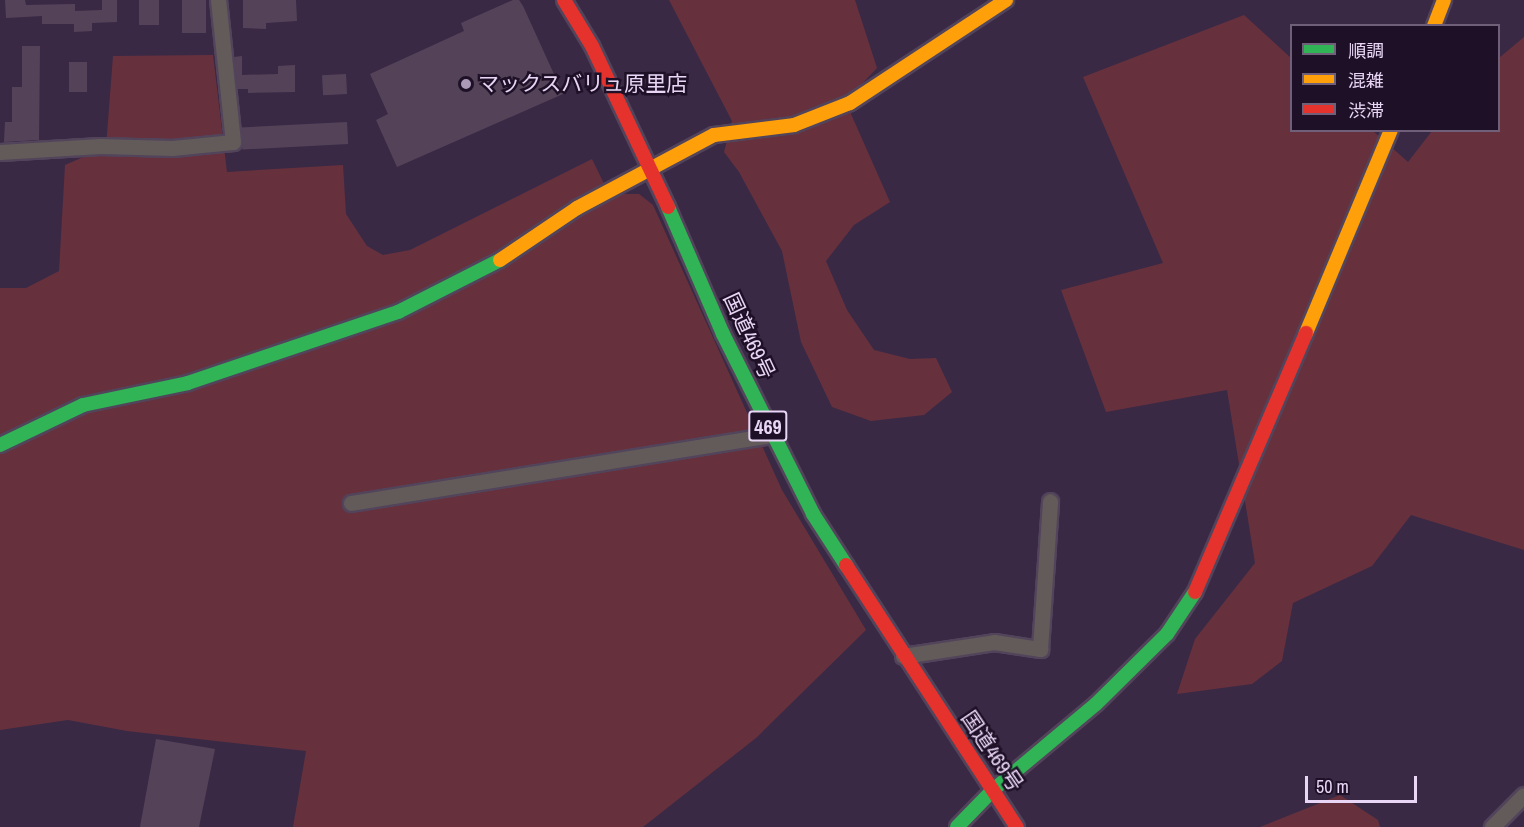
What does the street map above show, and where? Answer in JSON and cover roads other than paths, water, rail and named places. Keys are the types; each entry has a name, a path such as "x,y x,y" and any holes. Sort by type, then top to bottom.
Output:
{"main road":[{"name":"国道469号","path":"564,0 592,46 651,167 723,334 813,514 903,656 1017,827"},
{"path":"0,445 82,405 188,383 398,312 502,259 577,208 714,135 794,125 850,103 1006,0"},
{"path":"1435,24 1444,0"},
{"path":"957,827 993,790 1096,704 1159,642 1204,578 1390,132"}],"street":[{"path":"0,152 100,146 172,148 233,142 218,0"},
{"path":"351,503 773,435"},
{"path":"903,656 994,642 1040,649 1050,501"},
{"path":"1492,827 1524,795"}],"place":[{"name":"マックスバリュ原里店","path":"466,84"}]}
